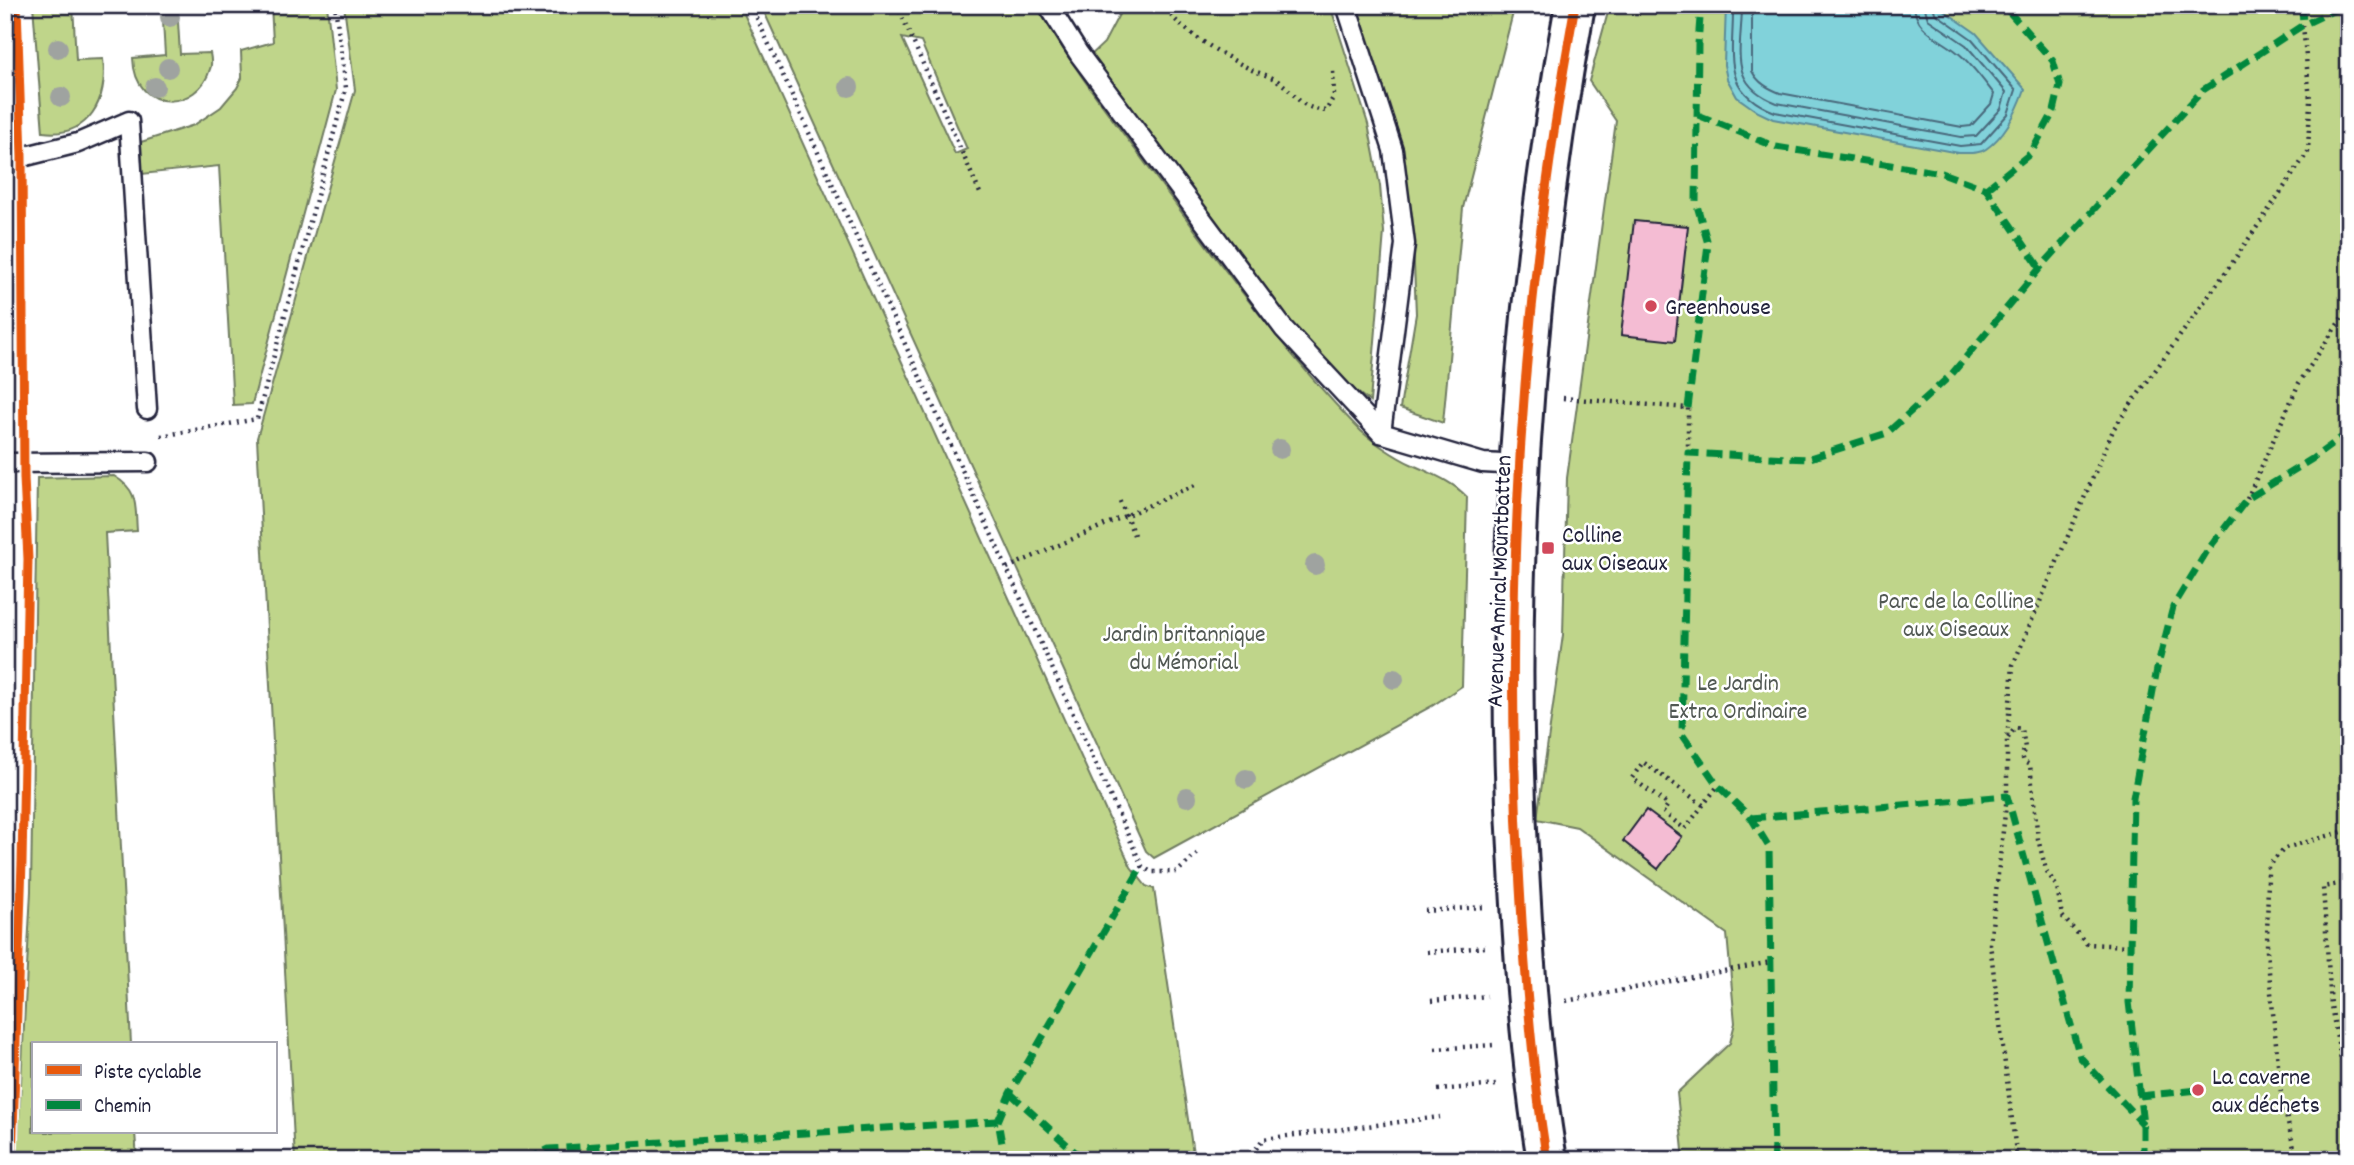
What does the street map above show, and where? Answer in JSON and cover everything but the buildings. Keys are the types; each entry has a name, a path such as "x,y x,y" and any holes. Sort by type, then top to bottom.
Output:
{"street":[{"name":"Avenue Amiral Mountbatten","path":"1547,1160 1526,992 1512,707 1520,465 1543,205 1575,5"}],"lane":[{"path":"1048,5 1079,54 1284,330 1381,433 1483,463 1520,465"},
{"path":"1348,10 1393,150 1405,244 1381,433"},
{"path":"5,165 22,157 78,144 130,121 147,409"},
{"path":"5,463 148,462"}],"path":[{"path":"147,438 257,419 346,88 335,5"},
{"path":"751,5 1142,866 1151,872 1177,872 1199,852"},
{"path":"897,5 980,193"},
{"path":"1161,5 1172,18 1204,42 1249,69 1277,81 1309,109 1326,111 1334,96 1333,66 1348,10"},
{"path":"2017,1160 1990,944 2007,796 2007,739 2013,665 2114,428 2308,152 2310,100 2303,25"},
{"path":"2247,499 2299,383 2349,307"},
{"path":"1554,398 1688,408 1688,453"},
{"path":"1007,568 1195,485"},
{"path":"1120,501 1134,535"},
{"path":"2007,739 2015,728 2022,729 2025,748 2022,755 2024,762 2030,765 2038,839 2046,870 2057,887 2062,916 2087,944 2130,946"},
{"path":"1703,805 1643,762 1632,778 1668,804 1663,811 1685,829 1718,786"},
{"path":"2297,1160 2281,1095 2267,951 2268,866 2285,848 2349,830"},
{"path":"2349,882 2323,887 2331,1006 2349,1100"},
{"path":"1425,911 1492,906"},
{"path":"1427,952 1495,947"},
{"path":"1562,1002 1771,961"},
{"path":"1431,1001 1498,995"},
{"path":"1435,1049 1502,1044"},
{"path":"1438,1090 1505,1085"},
{"path":"1248,1160 1263,1139 1440,1117"}],"green space":[{"path":"33,5 73,5 76,60 103,59 104,74 99,101 84,122 73,129 43,132"},
{"path":"162,5 177,5 180,54 210,53 211,61 204,83 194,93 168,101 155,98 144,90 136,77 133,58 165,55"},
{"path":"271,5 327,5 336,90 252,404 233,405 219,166 142,174 141,142 194,125 221,107 242,78 241,51 273,42"},
{"path":"344,5 740,5 1131,867 1146,886 1154,889 1194,1160 295,1160 257,438 355,90"},
{"name":"Jardin britannique du Mémorial","path":"761,5 1036,5 1109,115 1228,274 1329,397 1356,426 1383,448 1448,482 1467,497 1462,686 1432,706 1154,858 1146,851","holes":["902,38 921,42 967,149 955,154"]},
{"path":"1124,5 1330,5 1368,124 1380,186 1384,232 1370,402 1347,384 1296,330 1090,56 1104,43"},
{"path":"1356,5 1515,5 1463,208 1443,423 1400,408 1416,314 1412,215 1393,119"},
{"name":"Parc de la Colline aux Oiseaux","path":"1610,5 2349,5 2349,1160 1684,1160 1677,1093 1730,1043 1735,1023 1727,934 1577,827 1537,819 1563,635 1567,478 1616,121 1589,81"},
{"path":"114,476 132,493 137,531 105,533 131,1042 32,1042 32,1134 135,1134 137,1160 17,1160 31,891 37,478"}],"water":[{"path":"1726,5 1936,5 1976,33 2025,89 2005,130 1986,149 1977,152 1959,153 1773,119 1737,97 1727,79 1724,65"}],"marked path":[{"path":"1688,408 1708,244 1696,202 1701,5"},
{"path":"1986,189 2031,153 2054,111 2060,85 2053,61 2003,5"},
{"path":"2302,5 2303,25"},
{"path":"1774,1160 1769,847 1751,818 1718,786 1682,734 1688,453 1807,459 1887,433 1951,375 2040,268 2203,90 2303,25 2345,5"},
{"path":"1698,115 1776,147 1942,173 1986,189 2040,268"},
{"path":"2143,1160 2143,1124 2129,1002 2133,798 2157,669 2173,607 2207,551 2247,499 2312,459 2349,432"},
{"path":"1751,818 2007,796 2080,1057 2143,1124"},
{"path":"998,1121 1010,1093 1142,866"},
{"path":"2140,1096 2198,1090"},
{"path":"1010,1093 1084,1160"},
{"path":"526,1160 549,1149 998,1121 1005,1160"}],"cycle path":[{"path":"12,1160 28,559 24,478 22,157 17,5"},
{"path":"1547,1160 1530,1024 1520,887 1515,777 1516,555 1530,334 1557,114 1575,5"}],"place":[{"name":"Greenhouse","path":"1651,306"},
{"name":"Colline aux Oiseaux","path":"1548,548"},
{"name":"La caverne aux déchets","path":"2198,1090"}],"park label":[{"name":"Le Jardin Extra Ordinaire","path":"1738,696"}]}
